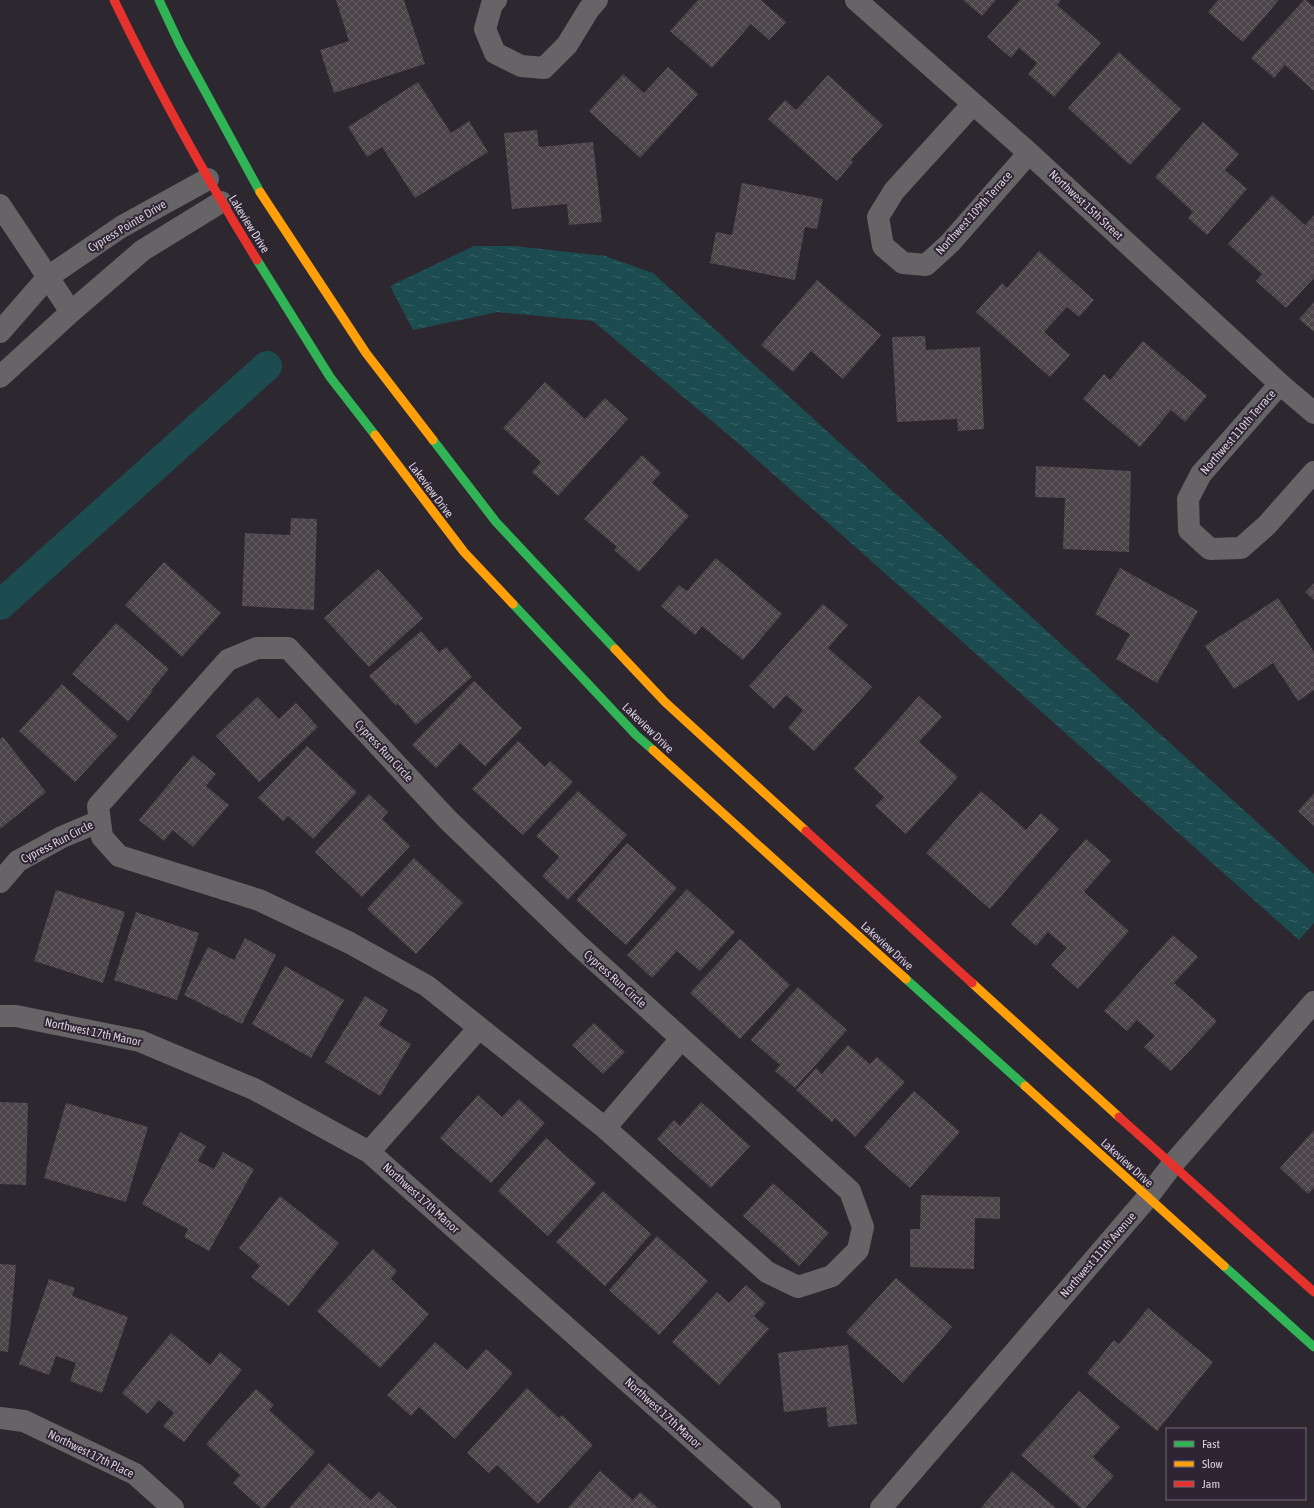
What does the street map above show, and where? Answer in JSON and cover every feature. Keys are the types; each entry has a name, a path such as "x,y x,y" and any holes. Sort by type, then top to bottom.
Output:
{"street":[{"name":"Lakeview Drive","path":"114,0 145,64 221,202 330,377 464,552 636,735 1147,1198 1314,1347"},
{"path":"159,0 180,45 255,184 366,354 496,522 665,702 1172,1165 1314,1292"},
{"path":"496,0 492,4 486,29 495,53 521,66 544,68 567,45 589,9 597,0"},
{"name":"Northwest 15th Street","path":"856,0 1029,153 1280,384 1314,413"},
{"name":"Northwest 109th Terrace","path":"973,104 894,191 878,217 883,246 903,263 926,265 950,243 1029,153"},
{"name":"Cypress Pointe Drive","path":"0,332 48,277 120,227 208,179"},
{"path":"0,377 71,312 143,250 221,202"},
{"path":"0,205 71,312"},
{"name":"Northwest 110th Terrace","path":"1280,384 1201,474 1188,500 1189,530 1210,549 1241,548 1267,525 1314,472"},
{"name":"Cypress Run Circle","path":"257,648 288,648 448,820 577,944 850,1191 863,1227 858,1250 832,1276 798,1287 768,1272 605,1128 427,986 350,943 259,900 120,856 102,837 100,821 98,806 228,660 257,648"},
{"name":"Cypress Run Circle","path":"0,882 18,861 62,837 100,821"},
{"name":"Northwest 111th Avenue","path":"881,1508 1147,1198 1172,1165 1314,1002"},
{"name":"Northwest 17th Manor","path":"0,1016 16,1016 140,1041 254,1089 369,1152 770,1508"},
{"path":"369,1152 479,1028"},
{"path":"605,1128 681,1039"},
{"name":"Northwest 17th Place","path":"0,1418 24,1421 135,1474 173,1508"}],"water":[{"path":"474,246 514,246 605,256 653,273 1314,874 1314,923 1299,940 738,443 593,321 498,312 413,330 390,286"}],"building":[{"path":"336,0 404,0 425,64 334,93 320,50 349,41"},
{"path":"698,0 761,0 786,22 769,40 751,24 712,68 670,31"},
{"path":"963,0 996,0 982,16"},
{"path":"1020,0 1061,0 1057,5 1101,43 1054,97 1028,74 1037,63 1019,48 1011,58 987,37"},
{"path":"1218,0 1279,0 1243,42 1208,12"},
{"path":"1304,0 1314,7 1314,91 1285,65 1274,78 1251,58"},
{"path":"1119,52 1181,109 1130,165 1068,108"},
{"path":"668,67 698,94 640,158 589,111 623,74 644,93"},
{"path":"828,75 883,125 851,160 853,162 837,181 768,119 785,100 796,110"},
{"path":"418,82 451,133 469,121 488,152 415,198 382,147 367,157 348,127"},
{"path":"1203,122 1239,154 1225,170 1247,189 1207,235 1188,218 1193,212 1155,177"},
{"path":"537,130 539,147 593,142 602,222 569,225 567,204 512,209 504,133"},
{"path":"742,183 823,199 817,229 805,227 795,280 710,263 716,232 732,235"},
{"path":"1272,195 1305,225 1314,215 1314,278 1286,308 1256,281 1262,274 1228,244"},
{"path":"1039,251 1094,300 1079,317 1067,307 1044,332 1070,355 1050,377 976,312 1002,283 1007,288"},
{"path":"817,280 881,335 843,379 811,351 793,372 761,345"},
{"path":"1314,302 1314,332 1299,319"},
{"path":"925,336 926,350 980,347 984,429 958,431 957,419 897,422 892,337"},
{"path":"1143,341 1207,396 1185,422 1171,410 1140,447 1083,399 1104,374 1110,380"},
{"path":"545,382 585,419 605,398 628,419 558,496 532,472 541,462 503,428"},
{"path":"642,455 661,473 652,483 689,516 639,572 614,550 617,547 584,519"},
{"path":"1036,466 1131,471 1129,552 1063,549 1065,498 1035,497"},
{"path":"291,518 317,519 314,610 242,606 245,533 290,535"},
{"path":"716,558 782,614 743,660 702,626 695,635 661,606 679,585 687,591"},
{"path":"164,562 221,613 182,657 125,605"},
{"path":"1120,568 1198,611 1157,683 1116,659 1130,634 1095,614"},
{"path":"378,569 423,618 369,667 324,618"},
{"path":"1314,583 1314,600 1305,592"},
{"path":"1278,598 1314,652 1314,690 1298,701 1273,663 1234,689 1205,646"},
{"path":"823,604 848,625 828,648 872,687 814,751 788,728 803,710 786,695 774,709 749,686"},
{"path":"116,623 169,669 128,721 72,674"},
{"path":"421,631 439,652 446,647 472,677 416,725 398,704 396,706 369,676"},
{"path":"474,681 522,728 485,766 460,743 436,768 412,745"},
{"path":"62,684 118,736 75,782 19,731"},
{"path":"919,696 942,717 919,742 958,777 906,834 875,806 884,797 854,769"},
{"path":"257,697 279,719 296,703 318,727 259,782 216,736"},
{"path":"3,737 46,792 0,829 0,739"},
{"path":"518,741 545,767 550,761 573,782 523,835 472,789"},
{"path":"307,746 357,792 313,839 288,816 283,821 258,798"},
{"path":"193,755 216,774 206,786 229,805 193,847 173,830 164,841 139,820"},
{"path":"578,791 627,835 568,900 542,876 559,857 536,836"},
{"path":"981,791 1026,830 1041,813 1059,829 990,909 926,853"},
{"path":"1314,793 1314,826 1298,811"},
{"path":"369,794 388,812 382,819 410,846 362,897 315,852"},
{"path":"1086,839 1111,861 1084,892 1129,931 1078,989 1051,965 1067,948 1048,932 1036,946 1011,924"},
{"path":"627,843 677,888 626,945 576,900"},
{"path":"414,858 463,903 416,954 367,909"},
{"path":"687,889 735,932 700,971 677,951 652,978 627,955"},
{"path":"56,890 125,912 103,983 34,961"},
{"path":"136,912 199,933 177,1000 114,980"},
{"path":"1173,935 1198,957 1174,983 1217,1021 1171,1071 1144,1047 1155,1036 1137,1020 1127,1031 1104,1011"},
{"path":"245,938 276,955 242,1024 184,995 208,947 234,960"},
{"path":"740,939 790,985 740,1039 690,993"},
{"path":"285,966 344,1000 311,1058 252,1024"},
{"path":"798,987 847,1030 795,1088 775,1071 780,1065 751,1040"},
{"path":"365,996 388,1010 379,1025 411,1044 380,1096 325,1062"},
{"path":"594,1023 625,1052 603,1074 572,1045"},
{"path":"848,1045 870,1064 877,1057 905,1082 855,1137 835,1118 832,1122 796,1090 816,1068 822,1074"},
{"path":"914,1091 960,1132 910,1188 864,1147"},
{"path":"478,1095 502,1117 519,1099 545,1123 491,1183 440,1138"},
{"path":"0,1102 28,1103 26,1185 0,1184"},
{"path":"701,1102 750,1146 711,1188 657,1139 674,1120 680,1126"},
{"path":"66,1103 148,1127 126,1202 44,1178"},
{"path":"1314,1130 1314,1188 1308,1194 1280,1168"},
{"path":"180,1132 206,1146 198,1161 214,1169 223,1152 254,1169 209,1251 184,1237 188,1229 142,1204"},
{"path":"546,1138 596,1183 548,1236 498,1191"},
{"path":"773,1183 829,1233 799,1266 743,1216"},
{"path":"603,1191 651,1234 605,1286 556,1242"},
{"path":"921,1195 1000,1197 1000,1219 975,1218 974,1269 910,1267 910,1229 920,1229"},
{"path":"280,1196 339,1243 289,1306 251,1277 260,1266 239,1248"},
{"path":"657,1236 708,1281 659,1335 609,1290"},
{"path":"373,1249 397,1271 391,1279 429,1314 380,1368 317,1311"},
{"path":"0,1264 16,1265 8,1352 0,1351"},
{"path":"896,1278 952,1327 903,1383 846,1332"},
{"path":"49,1279 75,1288 72,1296 128,1317 102,1393 70,1381 76,1363 56,1356 49,1375 19,1364"},
{"path":"746,1285 766,1303 754,1316 769,1329 719,1385 672,1342 717,1292 729,1303"},
{"path":"1148,1308 1213,1362 1157,1431 1087,1373 1114,1340 1119,1344"},
{"path":"171,1333 210,1365 220,1352 242,1370 184,1442 163,1426 174,1413 159,1400 147,1414 122,1393"},
{"path":"435,1342 467,1370 486,1349 513,1373 455,1439 419,1407 411,1416 387,1395"},
{"path":"848,1345 857,1424 828,1427 826,1407 784,1412 778,1353"},
{"path":"527,1388 559,1418 562,1415 593,1445 538,1504 497,1465 489,1473 467,1453"},
{"path":"256,1389 274,1405 269,1410 315,1452 264,1508 261,1508 233,1483 240,1475 206,1444"},
{"path":"1079,1391 1120,1427 1093,1457 1114,1476 1085,1508 1081,1508 1021,1455"},
{"path":"329,1463 371,1500 379,1492 397,1508 289,1508"},
{"path":"600,1471 633,1500 640,1492 658,1508 568,1508"},
{"path":"1012,1471 1056,1508 981,1508"}],"waterway":[{"path":"0,605 267,366"}],"traffic: fast":[{"path":"159,0 180,45 260,192"},
{"path":"257,260 330,377 375,435"},
{"path":"433,440 496,522 615,649"},
{"path":"513,604 636,735 653,750"},
{"path":"906,979 1025,1086"},
{"path":"1224,1266 1314,1347"}],"traffic: slow":[{"path":"260,192 366,353 433,440"},
{"path":"375,435 464,552 513,604"},
{"path":"615,649 665,702 806,831"},
{"path":"653,750 906,979"},
{"path":"972,983 1119,1117"},
{"path":"1025,1086 1224,1266"}],"traffic: jam":[{"path":"114,0 182,132 257,260"},
{"path":"806,831 972,983"},
{"path":"1119,1117 1314,1292"}]}
